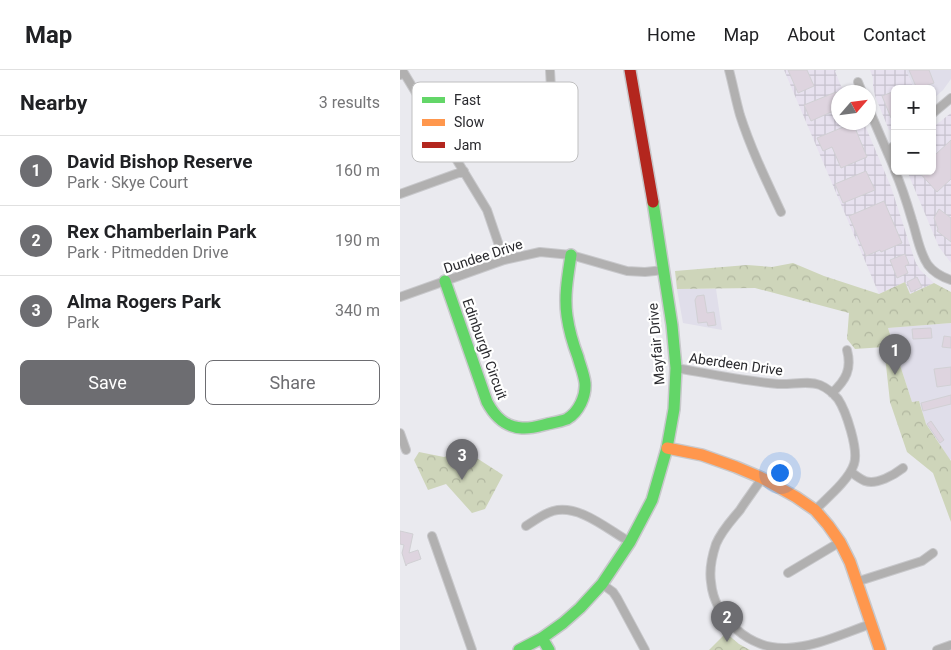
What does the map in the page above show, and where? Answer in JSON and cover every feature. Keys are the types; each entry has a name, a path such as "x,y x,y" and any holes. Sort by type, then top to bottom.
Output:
{"street":[{"name":"Mayfair Drive","path":"519,650 542,638 563,623 602,584 630,542 652,500 667,448 674,409 676,368 672,325 630,70"},
{"path":"729,70 746,134 781,212"},
{"path":"400,75 404,73 412,86"},
{"path":"936,111 951,99"},
{"path":"876,126 891,161"},
{"path":"887,151 891,148"},
{"path":"458,162 487,210 504,260"},
{"path":"400,194 464,171"},
{"path":"897,175 906,197 925,259 942,277 951,280"},
{"name":"Dundee Drive","path":"400,297 504,260 540,252 571,255 627,271 664,270"},
{"name":"Edinburgh Circuit","path":"445,281 492,413 504,423 519,428 560,422 570,417 578,408 582,401 585,386 567,316 566,298 571,255"},
{"path":"815,510 834,492 851,472 855,463 855,445 842,407 832,393 845,380 848,372 849,363 846,350"},
{"name":"Aberdeen Drive","path":"676,368 757,382 781,384 813,382 832,393"},
{"path":"400,434 406,450"},
{"path":"667,448 702,455 736,467 762,478 815,510 840,542 850,562 880,650"},
{"path":"851,472 870,482 892,475 903,468"},
{"path":"762,478 723,531 713,555 711,567 712,587 715,600 724,615 743,635 769,647 805,646 871,624"},
{"path":"526,526 550,512 569,510 588,517 630,542"},
{"path":"432,536 472,650"},
{"path":"788,573 840,542"},
{"path":"856,582 922,561 933,553"},
{"path":"602,584 618,598 645,650"},
{"path":"542,638 549,650"},
{"path":"936,650 951,645"}],"shaded area":[{"path":"784,70 837,70 835,71 841,85 831,85 831,130 867,130 891,187 915,261 920,270 934,283 910,294 905,282 879,294"},
{"path":"870,70 906,70 912,85 891,85 891,130 889,130 876,98 876,85 873,85"},
{"path":"906,70 951,70 951,79 936,96 936,85 912,85"},
{"path":"951,113 951,263 939,247 909,175 936,175 936,125"},
{"path":"677,289 716,289 722,330 683,323"},
{"path":"951,323 950,460 926,424 919,401 912,402 888,328"}],"green space":[{"path":"793,263 824,276 879,294 905,282 910,294 934,283 951,292 951,323 888,328 912,402 919,401 926,424 951,461 951,522 933,473 907,452 890,402 884,347 855,349 847,339 849,313 755,288 677,289 675,271 747,265 772,267"},
{"path":"419,452 444,457 456,453 472,455 503,475 485,509 472,513 446,484 428,490 414,460"},
{"path":"726,633 739,644 750,650 709,650"}],"building":[{"path":"788,70 807,70 814,86 798,93"},
{"path":"909,70 929,70 934,83 915,85"},
{"path":"891,93 891,118 882,96"},
{"path":"831,94 831,112 811,121 804,105"},
{"path":"836,130 856,130 867,157 841,168 832,147 823,151 817,138"},
{"path":"951,140 951,179 937,192 922,175 936,175 936,154"},
{"path":"866,171 875,190 843,203 835,184"},
{"path":"884,201 902,243 866,256 849,216"},
{"path":"939,209 951,218 951,242 937,231 934,218"},
{"path":"905,254 909,264 905,266 908,273 897,278 890,260"},
{"path":"917,277 922,287 911,292 907,282"},
{"path":"704,295 707,313 714,312 716,325 708,326 707,322 698,323 695,300 697,296"},
{"path":"931,328 932,338 913,339 912,329"},
{"path":"944,336 951,337 951,348 942,347"},
{"path":"951,367 951,385 937,387 934,369"},
{"path":"951,395 951,404 923,411 921,403"},
{"path":"931,421 944,440 940,443 927,424"},
{"path":"400,531 413,534 409,553 418,550 421,559 406,566 402,553 404,545 400,544"}],"traffic: fast":[{"path":"519,650 542,638 563,623 602,584 630,542 652,500 667,448 674,409 676,368 672,325 653,202"},
{"path":"445,281 490,407 497,417 510,426 537,427 567,419 571,416 581,403 585,388 583,373 570,332 566,308 571,255"},
{"path":"542,638 549,650"}],"traffic: slow":[{"path":"667,448 702,455 736,467 762,478 815,510 840,542 850,562 880,650"}],"traffic: jam":[{"path":"630,70 653,202"}],"place":[{"name":"David Bishop Reserve","path":"895,375"},
{"name":"Alma Rogers Park","path":"462,480"},
{"name":"Rex Chamberlain Park","path":"727,642"}]}
